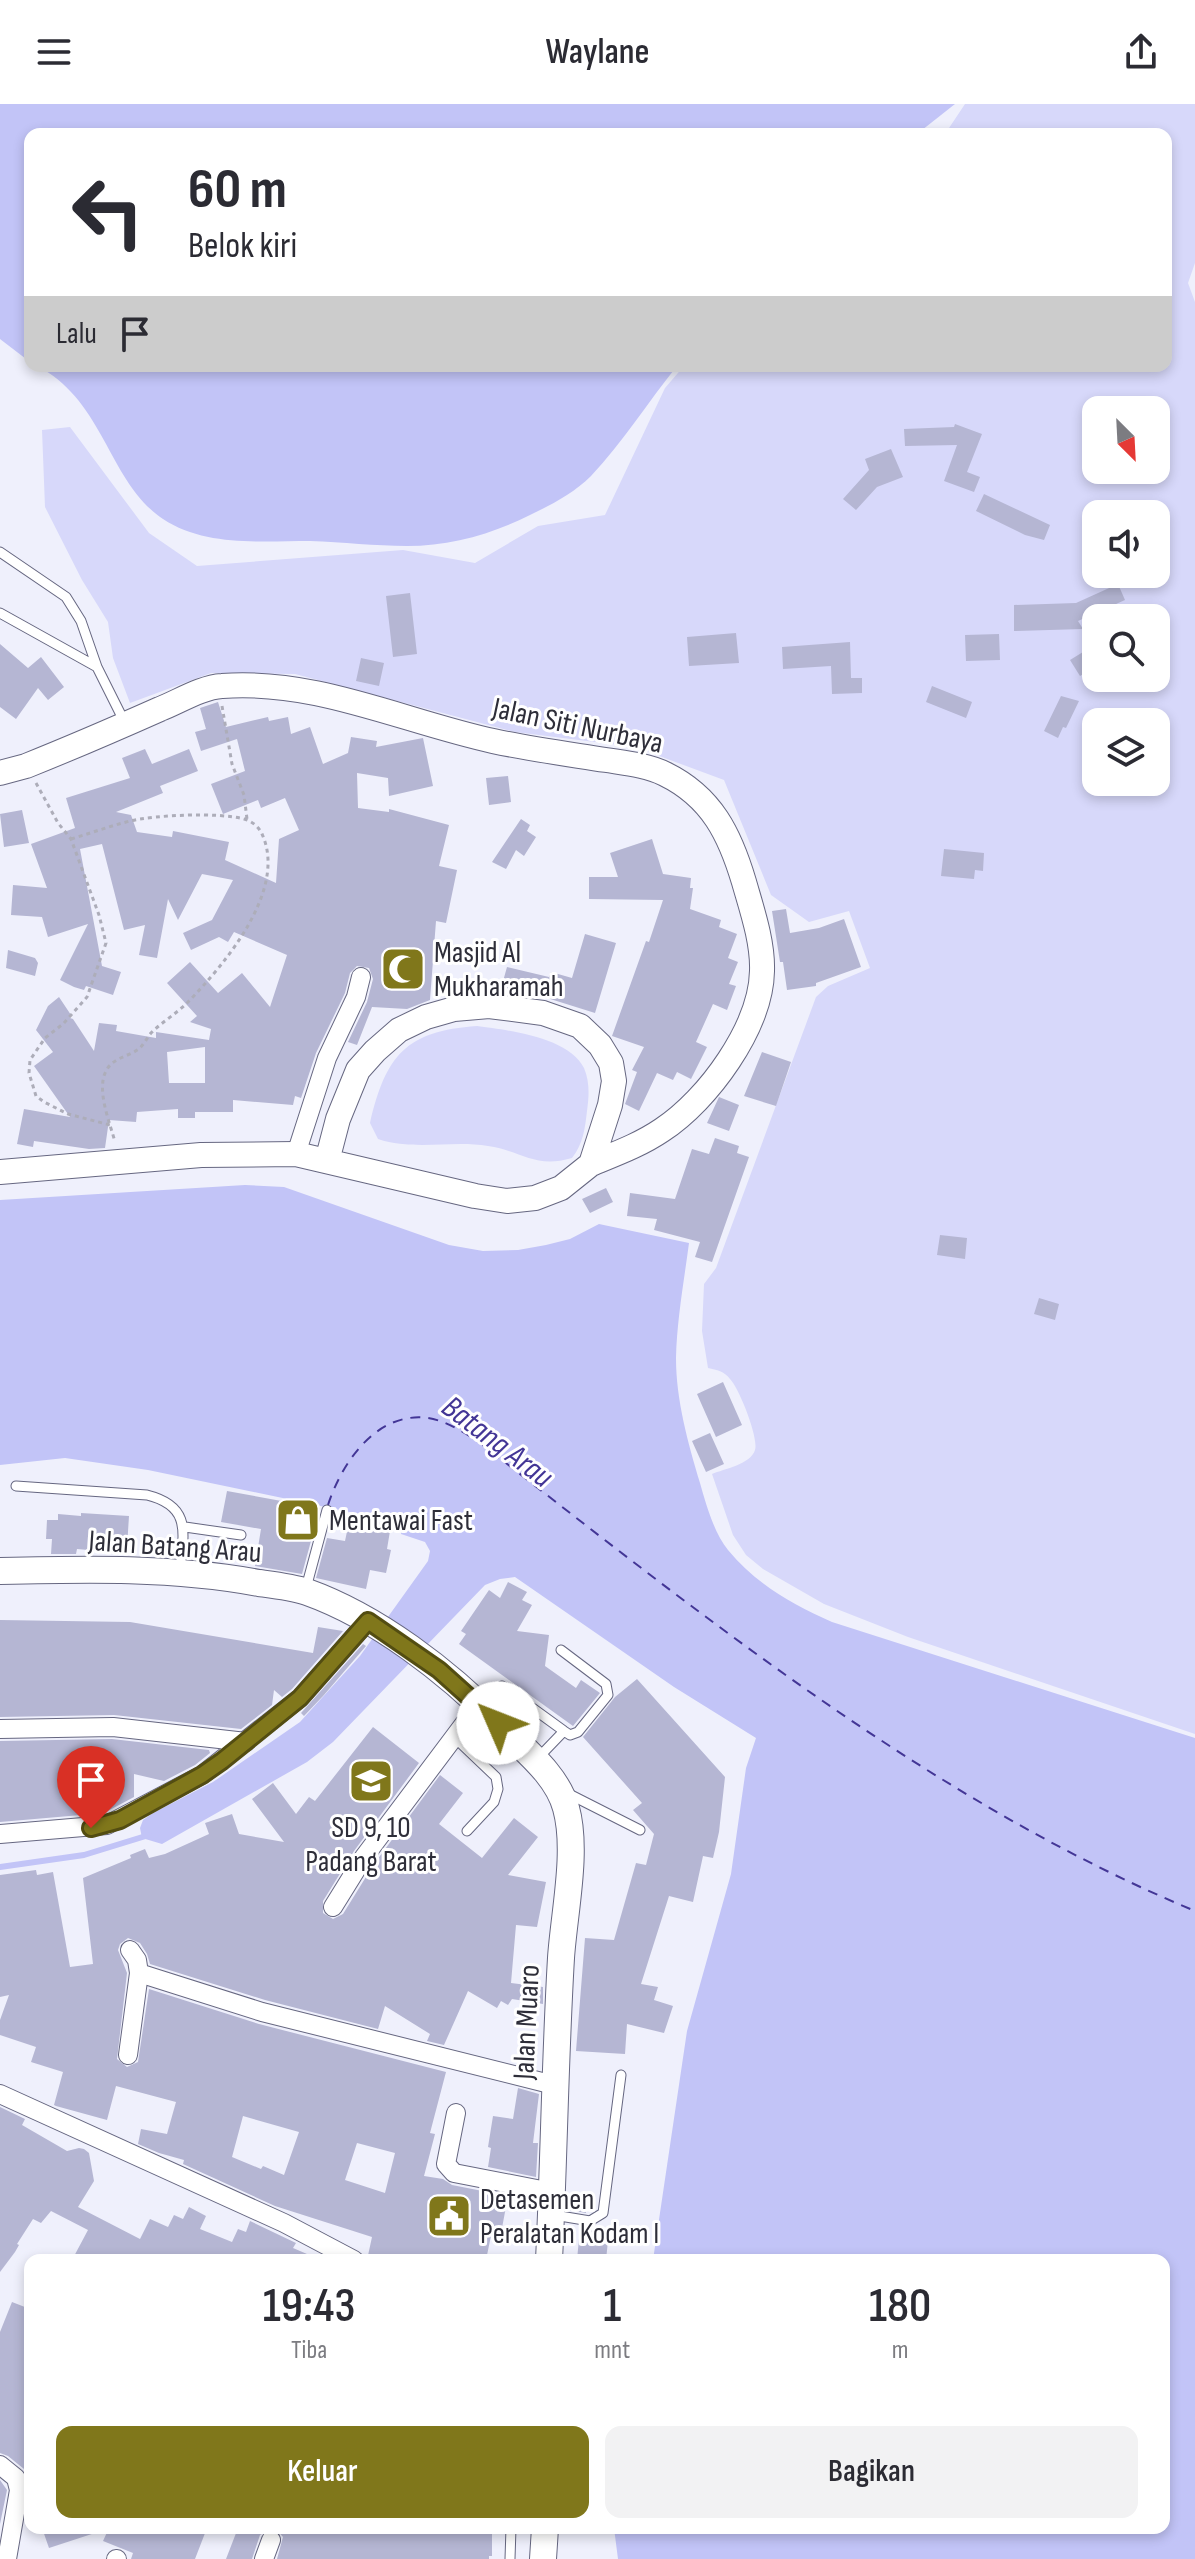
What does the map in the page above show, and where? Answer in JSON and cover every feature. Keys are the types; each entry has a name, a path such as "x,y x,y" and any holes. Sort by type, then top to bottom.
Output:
{"main road":[{"name":"Jalan Batang Arau","path":"0,1571 179,1572 242,1579 305,1591 370,1622 439,1670 479,1704 561,1790"},
{"name":"Jalan Muaro","path":"549,2254 554,2085 563,1935 570,1877 568,1811 561,1790"},
{"path":"543,2559 545,2534"}],"street":[{"name":"Jalan Siti Nurbaya","path":"0,773 26,766 218,686 270,685 316,691 410,720 494,741 636,765 665,774 702,800 726,830 759,942 763,970 758,1000 734,1054 691,1105 665,1128 641,1143 591,1164"},
{"path":"296,1154 327,1058 356,997 361,977"},
{"path":"2,1171 201,1155 296,1154 391,1178 507,1201 535,1198 561,1188 591,1164 602,1135 614,1081 611,1063 600,1045 580,1026 543,1013 489,1006 454,1009 426,1017 399,1030 358,1070 338,1119 327,1161"},
{"path":"0,1834 107,1825 202,1775 300,1698 370,1622"},
{"path":"333,1907 364,1857 479,1704"},
{"path":"0,1729 113,1727 246,1742"},
{"path":"128,2055 139,1973 137,1960 130,1950"},
{"path":"139,1973 262,2012 554,2085"},
{"path":"0,2094 284,2223 343,2254"},
{"path":"456,2113 446,2164 454,2173 551,2204"},
{"path":"0,2465 16,2478 19,2490 7,2559"},
{"path":"264,2559 271,2540"}],"lane":[{"path":"0,552 66,597 74,606 97,667 126,724"},
{"path":"0,613 97,667"},
{"path":"16,1486 147,1495 161,1499 174,1508 185,1527 179,1572"},
{"path":"305,1591 327,1510"},
{"path":"185,1527 241,1535"},
{"path":"502,1686 570,1735 578,1732 608,1695 606,1684 561,1650"},
{"path":"535,1761 564,1731"},
{"path":"453,1736 496,1777 498,1789 494,1802 467,1831"},
{"path":"561,1790 640,1830"},
{"path":"551,2204 590,2221 603,2213 621,2075"},
{"path":"510,2559 511,2534"}],"path":[{"path":"218,686 232,764 244,795 247,819"},
{"path":"26,766 58,823 71,839 106,943 87,997 63,1024 45,1038 30,1060 29,1073 36,1096 44,1102 68,1114 111,1125"},
{"path":"71,839 131,821 200,816 247,819 259,828 268,864 257,907 220,967 138,1049 120,1057 108,1067 102,1079 119,1161"}],"shaded area":[{"path":"965,104 1195,104 1195,263 1188,283 1195,302 1195,1734 908,1637 824,1604 763,1569 746,1555 733,1535 712,1474 748,1459 755,1450 754,1435 734,1384 728,1376 708,1368 702,1331 704,1284 716,1268 816,997 828,986 870,968 849,911 809,922 771,895 724,780 635,747 515,732 295,674 211,673 130,703 113,658 108,622 82,580 45,507 42,430 70,427 149,533 197,566 403,550 475,563 538,526 605,515 665,388 679,372 1172,372 1172,128 949,128"},
{"path":"477,1026 551,1042 576,1057 584,1068 588,1090 586,1118 581,1142 572,1158 548,1161 488,1146 419,1145 378,1139 370,1123 376,1100 383,1080 403,1051 433,1034"}],"water":[{"path":"0,104 955,104 925,128 24,128 24,357 0,339"},
{"path":"46,372 673,372 603,463 570,493 530,515 486,533 439,544 407,546 234,540 179,528 145,503 78,399"},
{"name":"Batang Arau","path":"245,1185 284,1187 449,1245 483,1251 546,1245 570,1239 599,1224 689,1243 677,1343 680,1405 711,1518 723,1543 739,1562 776,1592 832,1622 1195,1738 1195,2559 618,2559 615,2534 1170,2534 1170,2254 654,2254 687,2031 731,1874 746,1768 756,1738 674,1687 515,1577 485,1585 333,1742 307,1762 162,1844 142,1838 140,1828 143,1820 213,1782 300,1722 360,1656 428,1561 430,1551 425,1542 401,1534 402,1523 148,1470 65,1458 0,1465 0,1200"}],"building":[{"path":"955,424 982,434 967,472 980,477 974,492 944,481 957,445 905,446 904,429 954,427"},
{"path":"891,449 903,477 877,487 856,510 843,499 869,470 865,459"},
{"path":"984,494 1050,525 1044,540 1025,535 976,511"},
{"path":"1109,588 1120,588 1125,600 1116,604 1082,604 1082,619 1078,621 1082,629 1014,631 1014,605 1076,603"},
{"path":"410,593 417,654 393,657 386,596"},
{"path":"736,633 739,663 689,666 687,637"},
{"path":"999,634 1000,660 966,661 965,635"},
{"path":"850,642 851,678 862,678 862,693 832,694 831,666 783,669 782,647"},
{"path":"0,644 28,668 41,657 64,687 48,700 38,688 16,719 0,707"},
{"path":"1082,653 1082,675 1080,676 1070,660"},
{"path":"361,658 384,663 379,686 356,681"},
{"path":"932,686 972,702 966,718 926,702"},
{"path":"1061,696 1079,701 1058,738 1044,731"},
{"path":"218,702 226,727 268,717 269,721 288,717 291,734 310,727 323,764 348,753 351,737 377,741 376,747 423,738 433,786 389,796 388,778 357,773 358,808 389,812 389,809 449,825 439,866 457,870 446,923 436,921 430,1000 407,1009 372,1007 357,1045 348,1042 367,1002 373,979 369,968 357,966 350,973 345,993 316,1053 301,1098 295,1096 293,1105 233,1100 233,1112 195,1112 195,1118 178,1118 178,1109 137,1112 136,1122 109,1120 105,1148 89,1149 34,1141 33,1147 17,1144 24,1109 70,1117 34,1066 53,1052 36,1030 48,1006 59,997 94,1051 99,1023 117,1025 116,1031 156,1038 156,1032 209,1040 211,1029 190,1022 197,1016 167,983 190,962 218,993 242,973 270,1007 287,955 234,932 228,942 219,937 191,950 183,933 212,920 233,880 202,874 178,920 168,899 157,958 139,955 145,925 124,930 102,844 80,849 102,966 121,972 113,995 86,986 84,990 60,980 88,924 48,937 42,917 11,915 13,885 47,888 31,844 75,828 66,798 130,778 122,758 145,749 152,764 189,749 198,771 160,786 163,793 116,812 131,815 137,832 172,837 173,831 229,842 225,860 276,883 279,839 299,830 285,798 261,808 258,800 223,814 211,784 245,771 237,739 201,751 195,732 206,729 200,708","holes":["205,1047 205,1083 169,1083 167,1052"]},
{"path":"508,776 511,802 489,805 486,778"},
{"path":"22,810 29,843 4,847 0,814"},
{"path":"521,819 530,825 527,831 536,837 524,856 516,850 506,869 492,862"},
{"path":"652,839 663,874 691,878 690,909 721,920 719,927 737,934 728,958 738,962 729,984 736,986 727,1010 713,1004 696,1042 707,1047 691,1079 677,1072 673,1080 657,1073 639,1111 625,1104 637,1072 632,1070 644,1047 612,1036 663,900 589,899 589,877 618,877 610,853"},
{"path":"944,849 984,853 983,871 975,870 974,879 941,876"},
{"path":"786,909 790,933 819,928 844,919 861,967 816,983 816,986 787,990 772,911"},
{"path":"585,934 616,943 595,1013 528,992 527,996 500,992 507,967 549,977 551,972 572,978"},
{"path":"8,950 35,958 38,963 35,976 6,968"},
{"path":"762,1052 791,1062 776,1106 744,1096"},
{"path":"719,1097 739,1105 729,1131 707,1123"},
{"path":"715,1138 739,1146 737,1153 749,1157 712,1262 695,1257 700,1242 654,1230 657,1219 627,1216 630,1193 675,1199 692,1149 709,1154"},
{"path":"606,1188 613,1202 590,1213 582,1199"},
{"path":"940,1235 967,1238 965,1259 937,1255"},
{"path":"1039,1298 1059,1304 1055,1320 1034,1314"},
{"path":"723,1382 742,1425 716,1437 697,1394"},
{"path":"710,1433 724,1464 706,1472 692,1441"},
{"path":"227,1491 320,1508 302,1574 255,1566 261,1529 221,1522"},
{"path":"81,1513 129,1516 127,1547 122,1547 122,1553 77,1549 76,1554 51,1554 52,1539 46,1539 47,1520 58,1520 58,1514 81,1516"},
{"path":"349,1522 375,1527 376,1522 391,1525 387,1549 391,1550 386,1573 370,1570 366,1589 316,1578 327,1538 345,1541"},
{"path":"508,1582 527,1592 522,1600 532,1605 517,1631 549,1635 545,1666 576,1688 581,1680 600,1693 573,1726 459,1644 466,1634 461,1631 489,1590 500,1598"},
{"path":"0,1620 130,1622 313,1653 318,1627 343,1631 292,1689 282,1697 274,1690 272,1705 241,1729 114,1715 0,1717"},
{"path":"363,1644 366,1646 304,1716 301,1713"},
{"path":"637,1679 725,1777 719,1832 713,1858 703,1856 693,1902 669,1896 641,1984 658,1987 654,2000 673,2006 664,2033 627,2024 625,2054 576,2051 585,1938 614,1940 636,1863 646,1865 654,1834 633,1810 642,1803 583,1737 615,1697"},
{"path":"373,1727 419,1763 354,1851 323,1901 323,1913 333,1919 343,1914 374,1864 440,1775 463,1793 439,1824 482,1858 514,1818 538,1837 508,1875 546,1882 537,1927 516,1925 511,1983 543,1987 543,2004 512,1999 508,2005 501,2001 497,2008 468,1991 444,2045 427,2041 430,2034 385,2006 378,2029 265,2000 150,1964 140,1943 128,1938 118,1950 127,1973 117,2059 127,2067 138,2062 149,1989 259,2024 446,2072 430,2133 435,2134 424,2176 508,2196 502,2228 493,2226 487,2254 368,2254 372,2237 275,2206 183,2164 184,2160 138,2144 141,2129 167,2134 176,2102 116,2086 107,2120 54,2105 63,2072 31,2062 36,2047 0,2035 0,2020 9,1995 0,1997 0,1875 36,1870 37,1875 53,1872 70,1967 93,1964 83,1878 145,1849 149,1858 165,1854 209,1834 205,1823 232,1814 239,1834 284,1842 252,1799 273,1783 296,1814 309,1797 315,1801","holes":["243,2116 299,2132 284,2175 232,2157","357,2143 395,2153 385,2193 345,2180"]},
{"path":"112,1739 209,1750 210,1753 195,1765 164,1781 134,1774 134,1797 104,1813 0,1822 0,1741"},
{"path":"518,2088 539,2094 533,2143 538,2143 536,2177 488,2167 493,2116 513,2119"},
{"path":"0,2107 25,2119 22,2125 67,2151 79,2148 89,2153 94,2181 78,2207 140,2239 150,2219 168,2227 174,2215 183,2219 189,2207 206,2216 200,2229 232,2242 238,2229 246,2232 250,2221 296,2243 293,2248 307,2254 75,2254 88,2230 51,2211 41,2223 33,2219 0,2272"},
{"path":"570,2194 587,2196 586,2213 568,2210"},
{"path":"580,2228 609,2231 607,2254 578,2254"},
{"path":"12,2302 24,2307 24,2469 0,2453 0,2332"},
{"path":"0,2480 7,2490 0,2524"},
{"path":"44,2534 92,2534 49,2548"},
{"path":"106,2534 205,2534 195,2559 131,2559 133,2553 103,2541"},
{"path":"236,2534 261,2534 252,2559 226,2559"},
{"path":"280,2534 492,2534 492,2556 489,2559 277,2559 283,2537"}],"waterway":[{"path":"0,1867 84,1855 149,1835"}],"ferry route":[{"path":"328,1505 352,1457 378,1431 410,1418 435,1419 448,1424 479,1442 734,1638 912,1760 1004,1816 1098,1867 1195,1911"}],"place":[{"name":"Masjid Al Mukharamah","path":"403,969"},
{"name":"Mentawai Fast","path":"298,1520"},
{"name":"SD 9, 10 Padang Barat","path":"371,1781"},
{"name":"Detasemen Peralatan Kodam I","path":"449,2216"}],"route":[{"path":"91,1828 120,1820 222,1761 300,1698 368,1621 439,1670 498,1723"}]}
